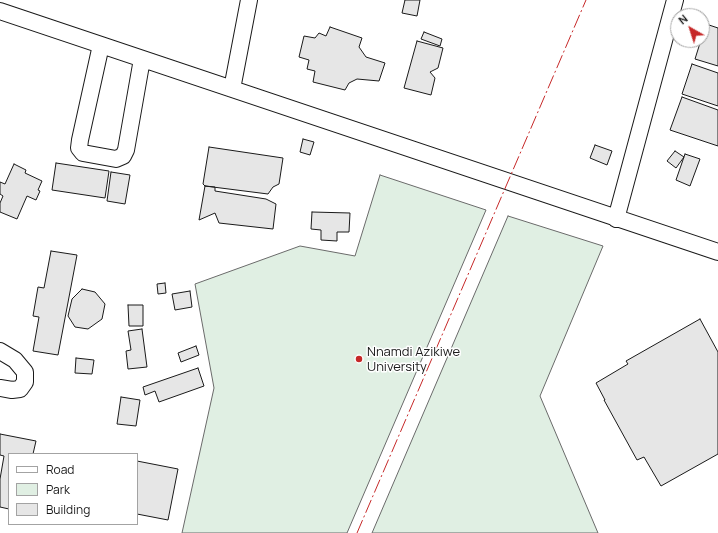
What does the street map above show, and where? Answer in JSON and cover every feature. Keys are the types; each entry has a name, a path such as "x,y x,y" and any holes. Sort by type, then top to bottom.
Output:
{"street":[{"path":"232,89 249,0"},
{"path":"616,219 675,0"},
{"path":"0,12 718,252"},
{"path":"101,45 80,140 79,148 83,153 116,159 123,156 126,150 142,59"},
{"path":"0,351 15,360 25,372 26,382 20,389 12,390 0,388"}],"green space":[{"path":"380,175 486,210 347,533 182,533 214,388 195,284 300,246 355,256"},
{"path":"508,216 603,246 540,396 598,533 372,533"}],"building":[{"path":"405,0 420,0 417,16 402,13"},
{"path":"710,25 718,28 718,66 695,59 698,48 710,48"},
{"path":"330,27 362,38 359,47 366,57 385,63 379,81 357,79 349,83 345,90 313,82 315,71 307,69 309,60 299,57 304,36 315,38 319,33 326,36"},
{"path":"424,32 442,39 440,46 421,39"},
{"path":"417,41 443,48 438,68 430,72 435,78 431,95 404,88"},
{"path":"692,64 718,73 718,106 682,94"},
{"path":"682,97 718,110 718,146 670,130"},
{"path":"303,139 314,142 310,155 300,152"},
{"path":"595,145 612,151 607,165 590,158"},
{"path":"209,147 283,158 279,184 273,187 268,194 205,186 203,184"},
{"path":"675,151 684,157 676,168 667,161"},
{"path":"685,154 700,159 690,186 676,180"},
{"path":"56,163 109,171 105,198 52,190"},
{"path":"14,164 26,170 25,173 42,181 36,200 27,196 17,219 0,212 0,203 3,196 0,194 0,182 5,184"},
{"path":"111,172 130,175 125,204 107,201"},
{"path":"205,186 215,187 215,191 266,199 276,204 273,229 219,223 215,213 199,220"},
{"path":"312,212 350,213 349,232 337,232 337,241 321,240 321,230 311,229"},
{"path":"51,251 77,255 58,355 33,351 39,317 33,316 38,287 44,288"},
{"path":"165,283 166,293 158,294 157,284"},
{"path":"82,289 95,292 105,304 102,319 88,329 75,327 68,316 72,299"},
{"path":"190,291 192,307 175,310 172,294"},
{"path":"128,305 143,305 143,326 129,326"},
{"path":"700,319 718,352 718,454 661,486 644,457 637,460 596,383 628,364 626,361"},
{"path":"142,329 147,367 128,369 126,351 131,350 128,331"},
{"path":"196,346 199,355 181,362 178,353"},
{"path":"76,358 94,360 92,374 75,373"},
{"path":"198,368 204,386 159,402 155,391 145,395 143,387"},
{"path":"121,397 140,400 136,426 117,424"},
{"path":"0,434 36,441 33,453 8,453 8,509 0,507 0,479 4,456 0,455"},
{"path":"138,461 178,469 168,520 138,514"}],"power":[{"path":"357,533 586,0"}],"place":[{"name":"Nnamdi Azikiwe University","path":"359,359"}]}
